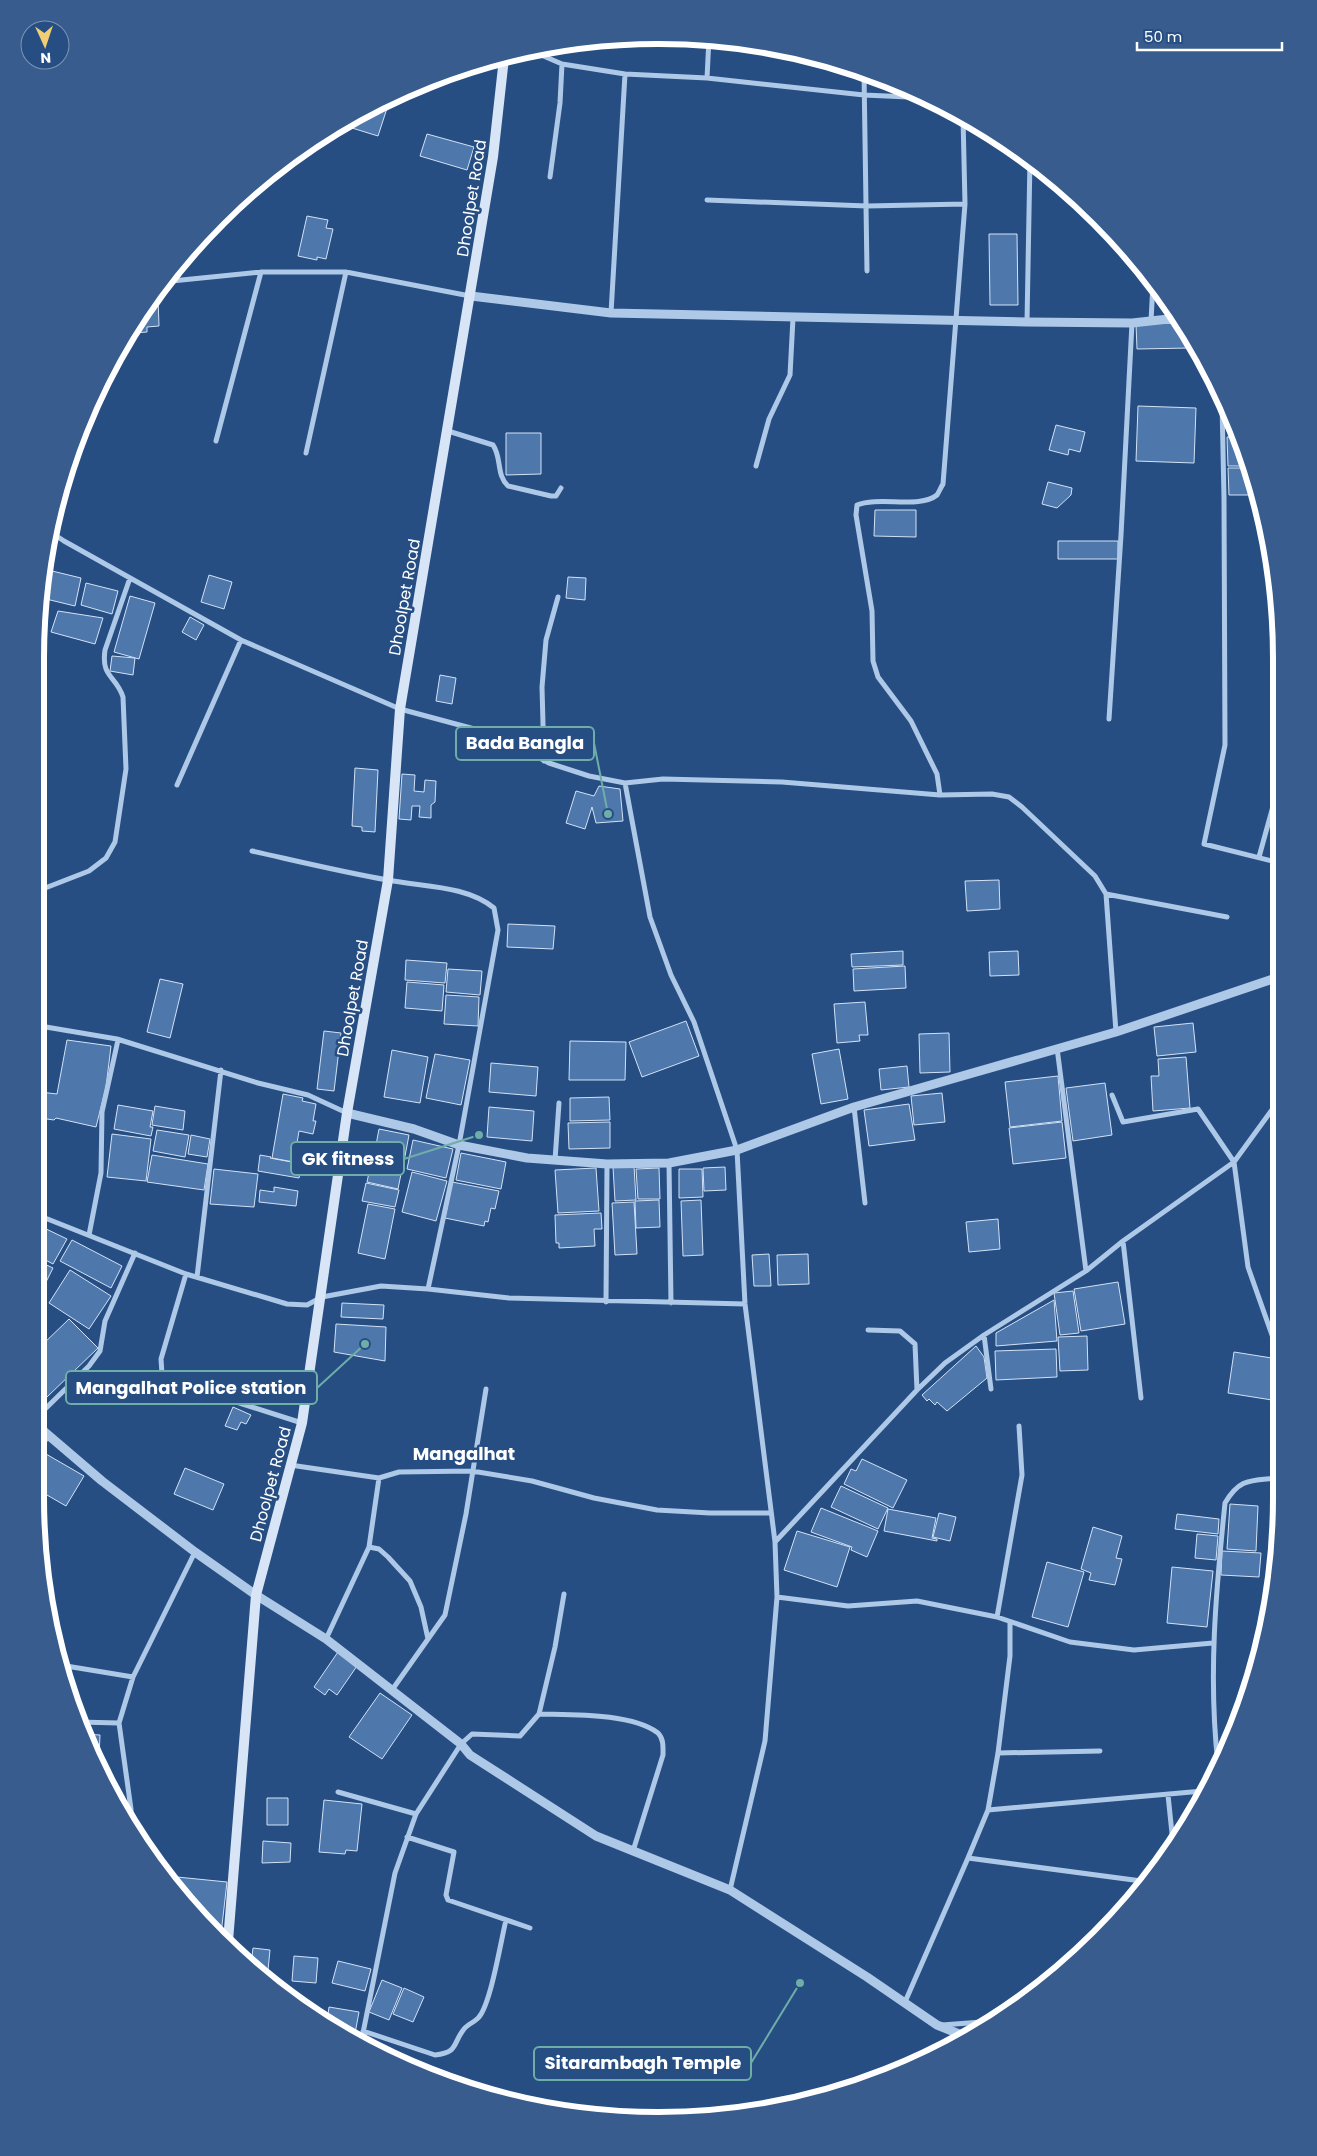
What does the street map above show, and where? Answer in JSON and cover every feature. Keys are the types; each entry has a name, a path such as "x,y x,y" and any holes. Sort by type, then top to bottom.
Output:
{"main road":[{"name":"Dhoolpet Road","path":"228,1936 256,1595 302,1422 322,1297 347,1113 388,880 400,709 471,296 493,157 503,64"}],"street":[{"path":"708,78 709,46"},
{"path":"542,55 562,64 625,74 708,78 864,95 907,97"},
{"path":"550,177 560,104 562,64"},
{"path":"611,313 625,74"},
{"path":"864,79 867,271"},
{"path":"940,795 937,774 911,721 878,676 873,661 872,611 856,515 858,505 868,501 924,501 937,494 943,484 954,321 965,204 963,125"},
{"path":"1027,322 1030,169"},
{"path":"707,200 867,206 965,204"},
{"path":"216,441 262,272"},
{"path":"174,281 262,272 346,272 471,296 611,313 1027,322 1132,323 1171,319"},
{"path":"306,453 346,272"},
{"path":"1152,321 1153,293"},
{"path":"756,466 769,419 790,375 793,318"},
{"path":"1109,718 1132,323"},
{"path":"1222,415 1225,745 1204,844 1273,861"},
{"path":"448,431 493,445 497,450 500,474 508,486 551,496 556,496 561,488"},
{"path":"57,536 241,640 400,709 493,734 544,761 589,776 624,783 663,779 782,782 940,795 992,794 1009,797 1022,807 1094,876 1106,894 1116,1032"},
{"path":"44,888 89,871 106,858 115,842 126,769 123,697 120,689 106,673 104,660 130,578"},
{"path":"544,761 542,687 546,649 558,597"},
{"path":"177,785 241,640"},
{"path":"624,783 650,917 670,974 694,1022 737,1150 745,1304 775,1542 777,1597 764,1741 730,1890"},
{"path":"1259,857 1273,806"},
{"path":"252,852 388,880 465,893 482,898 494,908 498,930 459,1145 428,1288"},
{"path":"1106,894 1227,917"},
{"path":"44,1027 118,1040 221,1070 258,1083 308,1095 347,1113 414,1130 459,1145 527,1158 555,1161 607,1164 669,1162 737,1150 854,1107 1116,1032 1273,979"},
{"path":"89,1235 101,1174 102,1112 118,1040"},
{"path":"1056,1048 1086,1271"},
{"path":"197,1277 221,1070"},
{"path":"1112,1096 1123,1122 1198,1109 1234,1162 1248,1267 1273,1338"},
{"path":"555,1161 559,1103"},
{"path":"854,1107 866,1203"},
{"path":"775,1542 945,1362 984,1335 1086,1271 1123,1241 1234,1162 1273,1108"},
{"path":"669,1162 671,1303"},
{"path":"606,1302 607,1164"},
{"path":"44,1218 186,1274 287,1304 307,1305 322,1297 381,1286 428,1288 509,1298 606,1302 745,1304"},
{"path":"1123,1241 1141,1398"},
{"path":"44,1410 89,1366 100,1351 105,1322 135,1253"},
{"path":"186,1274 161,1359 162,1374 171,1381 302,1422"},
{"path":"868,1330 900,1331 915,1344 917,1390"},
{"path":"984,1335 991,1389"},
{"path":"392,1690 445,1615 466,1514 486,1390"},
{"path":"997,1617 1022,1475 1018,1426"},
{"path":"44,1432 102,1481 195,1552 256,1595 326,1639 461,1744 470,1755 596,1836 730,1890 905,2002 937,2025 959,2034"},
{"path":"44,1442 49,1436"},
{"path":"290,1465 379,1478 399,1472 472,1471 532,1481 594,1498 657,1510 710,1513 771,1513"},
{"path":"326,1639 368,1547 379,1478"},
{"path":"1217,1753 1212,1643 1225,1503 1233,1489 1246,1482 1273,1479"},
{"path":"368,1547 379,1549 410,1581 421,1607 428,1639"},
{"path":"131,1813 119,1724 133,1677 195,1552"},
{"path":"362,2036 395,1873 416,1814 461,1744 472,1734 520,1736 539,1714 555,1647 564,1594"},
{"path":"777,1597 848,1606 917,1601 997,1617 1070,1642 1134,1650 1212,1643"},
{"path":"905,2002 988,1810 998,1753 1010,1656 1010,1623"},
{"path":"68,1666 133,1677"},
{"path":"539,1714 608,1717 634,1722 659,1734 663,1742 663,1756 632,1850"},
{"path":"87,1722 119,1724"},
{"path":"998,1753 1100,1751"},
{"path":"338,1792 416,1814"},
{"path":"988,1810 1198,1792"},
{"path":"1168,1795 1172,1835"},
{"path":"408,1837 454,1852 446,1895 448,1900 530,1928"},
{"path":"968,1858 1139,1881"},
{"path":"363,2032 436,2055 446,2054 455,2048 465,2027 479,2017 486,2004 506,1920"},
{"path":"937,2025 979,2022"}],"building":[{"path":"387,107 378,136 349,127"},
{"path":"427,134 474,147 467,170 420,156"},
{"path":"307,216 328,220 326,228 333,229 326,259 317,257 317,260 298,256"},
{"path":"989,234 1017,234 1018,305 990,305"},
{"path":"158,302 159,326 147,327 147,332 137,333"},
{"path":"1174,323 1189,348 1137,349 1136,324"},
{"path":"1138,406 1196,408 1194,463 1136,461"},
{"path":"1056,425 1085,432 1080,452 1069,449 1068,455 1049,450"},
{"path":"506,433 541,433 541,474 506,475"},
{"path":"1227,437 1232,437 1242,466 1228,466"},
{"path":"1228,468 1243,468 1251,495 1229,495"},
{"path":"1048,482 1072,488 1071,495 1057,508 1042,504"},
{"path":"875,510 916,510 916,537 874,536"},
{"path":"1058,541 1118,541 1118,559 1058,559"},
{"path":"50,571 81,578 75,606 47,599"},
{"path":"209,575 232,582 224,609 201,602"},
{"path":"568,577 586,578 585,600 566,598"},
{"path":"86,583 118,591 112,614 81,605"},
{"path":"130,596 155,603 139,659 114,652"},
{"path":"58,611 103,618 95,644 51,632"},
{"path":"190,617 204,625 196,640 182,632"},
{"path":"112,656 135,658 133,675 110,671"},
{"path":"440,675 456,678 452,704 436,701"},
{"path":"355,768 378,770 375,832 362,831 362,827 352,826"},
{"path":"402,774 415,775 414,791 424,792 425,780 436,781 435,802 431,805 431,818 419,817 420,806 412,806 411,820 399,819"},
{"path":"599,786 620,789 623,821 596,823 592,807 585,829 566,823 576,791 594,796"},
{"path":"999,880 1000,909 967,911 965,881"},
{"path":"508,924 555,926 553,949 507,947"},
{"path":"903,951 903,965 852,967 851,954"},
{"path":"1018,951 1019,975 990,976 989,952"},
{"path":"406,960 447,963 445,983 405,980"},
{"path":"905,966 906,988 854,991 853,969"},
{"path":"448,969 482,971 480,995 446,992"},
{"path":"160,979 183,984 170,1038 147,1032"},
{"path":"407,982 444,985 442,1011 405,1008"},
{"path":"446,995 479,997 478,1026 444,1024"},
{"path":"865,1002 868,1035 859,1035 860,1041 837,1043 834,1004"},
{"path":"686,1021 699,1056 642,1077 629,1042"},
{"path":"1193,1023 1196,1052 1157,1056 1154,1027"},
{"path":"324,1031 341,1033 334,1091 317,1089"},
{"path":"949,1033 950,1072 920,1073 919,1034"},
{"path":"67,1040 111,1046 106,1087 96,1127 56,1118 54,1120 44,1119 44,1092 57,1094"},
{"path":"570,1041 626,1042 625,1080 569,1080"},
{"path":"839,1049 848,1099 821,1104 812,1054"},
{"path":"392,1050 428,1057 420,1103 384,1097"},
{"path":"435,1054 470,1060 461,1105 426,1098"},
{"path":"1186,1057 1190,1108 1153,1111 1151,1076 1159,1076 1158,1059"},
{"path":"491,1063 538,1067 536,1096 489,1092"},
{"path":"907,1066 909,1087 881,1090 879,1069"},
{"path":"1058,1076 1062,1121 1010,1127 1005,1082"},
{"path":"1105,1083 1112,1135 1073,1141 1066,1088"},
{"path":"942,1093 945,1122 914,1125 911,1096"},
{"path":"283,1094 303,1098 302,1101 316,1104 313,1121 316,1121 313,1134 299,1131 297,1143 313,1149 310,1165 272,1158"},
{"path":"609,1097 610,1120 570,1121 570,1098"},
{"path":"909,1104 915,1140 869,1146 864,1110"},
{"path":"118,1105 153,1111 150,1127 153,1127 151,1136 114,1129"},
{"path":"155,1106 185,1111 183,1130 152,1125"},
{"path":"489,1107 534,1111 532,1141 487,1137"},
{"path":"610,1122 610,1148 569,1149 568,1123"},
{"path":"1062,1122 1066,1158 1013,1164 1009,1128"},
{"path":"379,1129 409,1135 402,1172 372,1166"},
{"path":"157,1130 189,1135 185,1157 153,1151"},
{"path":"112,1134 151,1139 146,1181 107,1177"},
{"path":"191,1135 210,1139 207,1157 188,1154"},
{"path":"413,1140 453,1149 446,1178 407,1169"},
{"path":"461,1153 506,1162 501,1189 456,1180"},
{"path":"152,1155 208,1164 204,1190 147,1182"},
{"path":"260,1155 302,1164 299,1178 258,1171"},
{"path":"634,1166 636,1200 615,1201 613,1167"},
{"path":"725,1167 726,1190 704,1191 703,1168"},
{"path":"370,1168 401,1174 398,1189 367,1182"},
{"path":"596,1168 599,1211 558,1213 555,1170"},
{"path":"659,1168 660,1199 638,1199 636,1169"},
{"path":"214,1169 258,1174 254,1207 210,1204"},
{"path":"679,1169 702,1169 703,1197 679,1198"},
{"path":"412,1172 447,1181 436,1221 402,1212"},
{"path":"452,1182 499,1191 495,1209 491,1208 488,1222 485,1221 484,1226 445,1218"},
{"path":"366,1183 399,1190 395,1207 362,1201"},
{"path":"274,1187 298,1191 296,1206 259,1202 260,1190 274,1192"},
{"path":"659,1200 660,1227 636,1228 635,1201"},
{"path":"701,1200 703,1255 683,1256 681,1201"},
{"path":"634,1202 637,1254 615,1255 612,1203"},
{"path":"368,1204 395,1209 385,1259 358,1253"},
{"path":"601,1213 602,1229 594,1229 595,1246 559,1248 559,1243 556,1243 555,1215"},
{"path":"998,1219 1000,1249 969,1252 966,1222"},
{"path":"44,1228 67,1239 53,1264 44,1259"},
{"path":"72,1240 122,1266 111,1288 60,1261"},
{"path":"769,1254 771,1286 754,1286 752,1255"},
{"path":"808,1254 809,1284 778,1285 777,1255"},
{"path":"44,1264 53,1268 44,1286"},
{"path":"70,1270 111,1296 89,1329 49,1303"},
{"path":"1118,1282 1125,1324 1081,1331 1074,1289"},
{"path":"1073,1291 1079,1333 1060,1335 1054,1293"},
{"path":"1054,1300 1057,1341 996,1346 996,1333"},
{"path":"342,1303 384,1305 383,1319 341,1317"},
{"path":"69,1319 98,1348 47,1397 44,1394 44,1343"},
{"path":"336,1324 386,1327 385,1361 334,1352"},
{"path":"1087,1336 1088,1370 1060,1371 1058,1337"},
{"path":"976,1346 984,1357 987,1378 947,1411 937,1402 935,1405 929,1399 927,1401 922,1395"},
{"path":"1056,1349 1057,1377 996,1380 995,1351"},
{"path":"1234,1352 1273,1358 1272,1400 1228,1393"},
{"path":"233,1407 251,1415 246,1424 241,1422 237,1430 225,1426"},
{"path":"46,1454 84,1476 66,1506 44,1493 44,1457"},
{"path":"862,1459 907,1480 893,1508 844,1484 851,1469 856,1471"},
{"path":"185,1468 224,1484 213,1510 174,1494"},
{"path":"841,1486 888,1508 878,1529 831,1507"},
{"path":"1230,1504 1258,1506 1256,1551 1227,1549"},
{"path":"821,1508 878,1531 867,1557 851,1550 852,1547 811,1532"},
{"path":"888,1509 936,1518 932,1538 937,1539 937,1541 884,1531"},
{"path":"939,1513 956,1517 950,1541 933,1537"},
{"path":"1177,1514 1219,1519 1218,1534 1175,1529"},
{"path":"1093,1527 1122,1536 1116,1558 1122,1559 1115,1585 1089,1580 1091,1573 1081,1569"},
{"path":"797,1531 850,1547 837,1587 784,1570"},
{"path":"1197,1534 1218,1536 1216,1560 1195,1558"},
{"path":"1222,1551 1261,1553 1259,1577 1221,1575"},
{"path":"1047,1562 1084,1572 1068,1627 1032,1617"},
{"path":"1172,1567 1213,1571 1207,1627 1167,1623"},
{"path":"338,1652 357,1666 337,1695 329,1689 325,1695 314,1687"},
{"path":"380,1693 412,1715 382,1759 349,1737"},
{"path":"92,1735 100,1735 99,1752"},
{"path":"267,1798 288,1798 288,1825 267,1825"},
{"path":"324,1800 362,1804 357,1851 346,1850 345,1854 319,1852"},
{"path":"263,1841 291,1843 290,1862 262,1863"},
{"path":"177,1877 227,1882 222,1929 196,1903"},
{"path":"253,1948 270,1950 268,1972 253,1960"},
{"path":"294,1956 318,1958 316,1983 292,1981"},
{"path":"338,1961 371,1969 365,1991 332,1983"},
{"path":"382,1980 402,1988 389,2020 369,2012"},
{"path":"404,1988 424,1997 413,2022 393,2014"},
{"path":"329,2007 359,2012 355,2032 351,2030 328,2016"}],"place":[{"name":"Bada Bangla","path":"608,814"},
{"name":"GK fitness","path":"479,1135"},
{"name":"Mangalhat Police station","path":"365,1344"},
{"name":"Sitarambagh Temple","path":"800,1983"}],"district":[{"name":"Mangalhat","path":"464,1454"}]}
